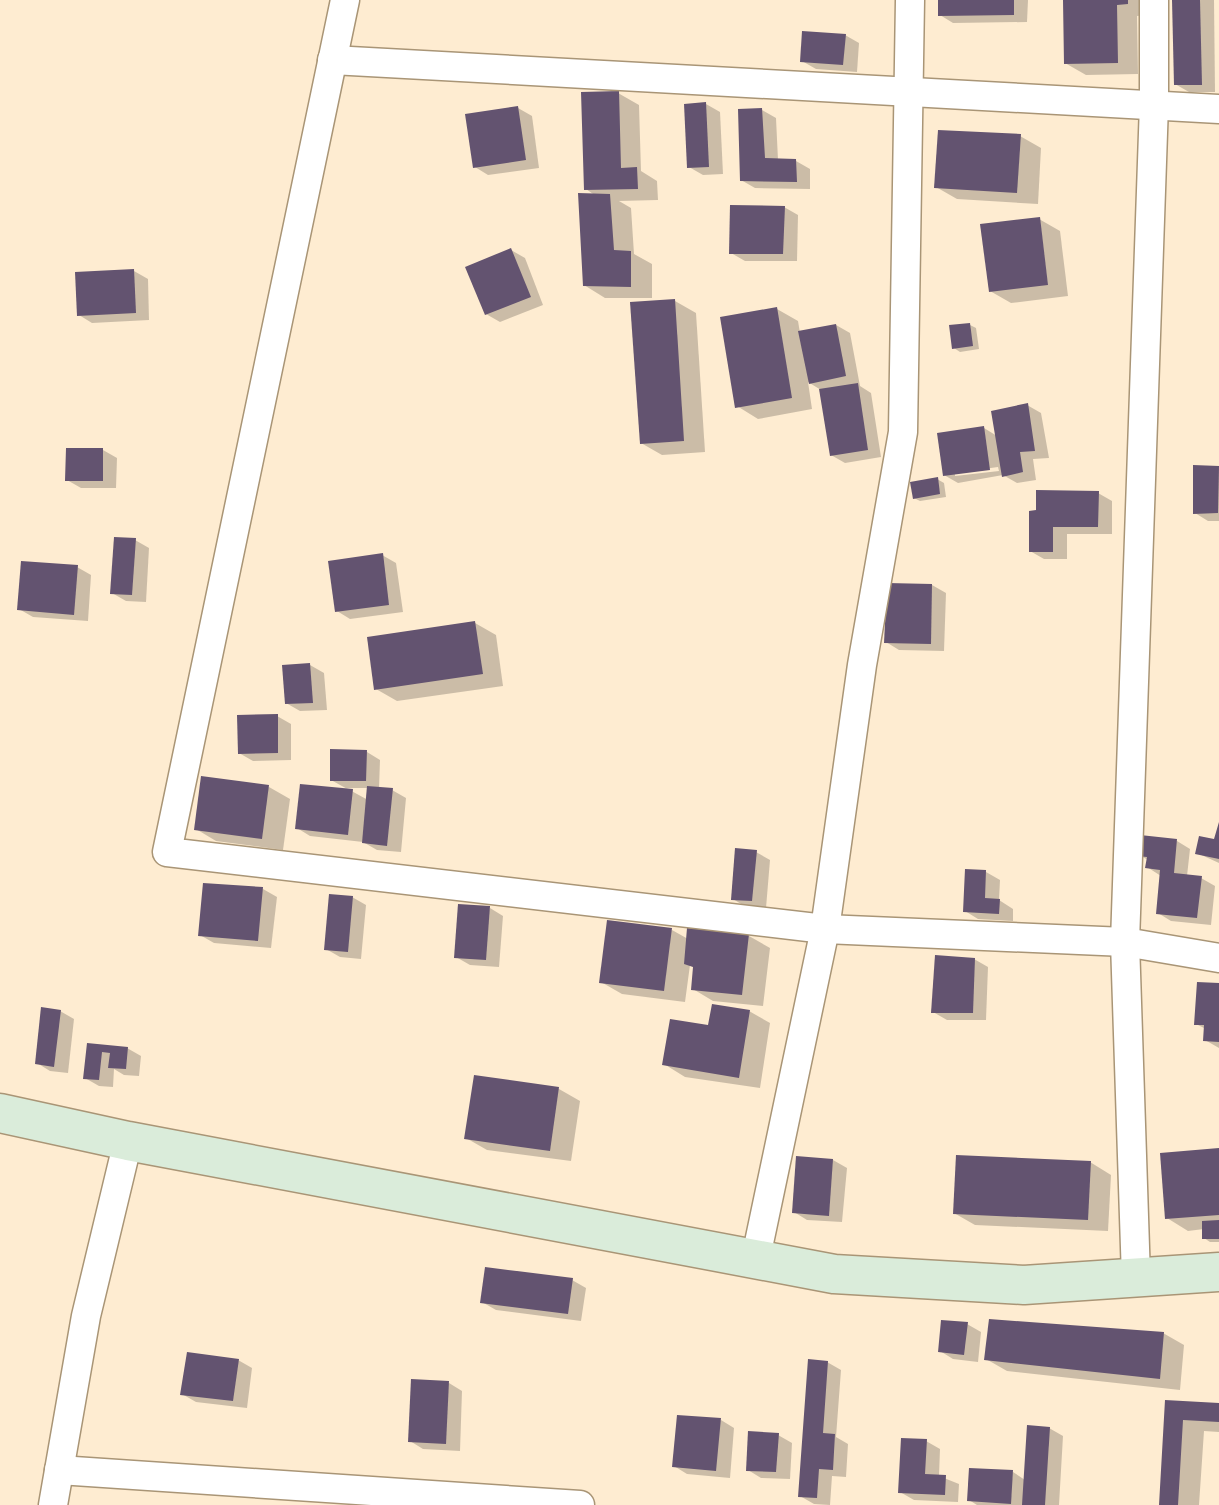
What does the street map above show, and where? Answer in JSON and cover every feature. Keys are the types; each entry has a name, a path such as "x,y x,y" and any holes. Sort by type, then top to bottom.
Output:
{"main road":[{"path":"0,1113 128,1142 756,1257 834,1274 1010,1285 1219,1272"}],"street":[{"path":"345,0 167,852 825,929 1125,942 1219,958"},
{"path":"756,1257 825,929 862,665 903,432 911,90 910,0"},
{"path":"1136,1278 1125,942 1154,104 1154,0"},
{"path":"332,60 1219,109"},
{"path":"53,1505 86,1316 128,1142"},
{"path":"59,1470 580,1505"}],"building":[{"path":"938,0 1014,0 1014,15 938,16"},
{"path":"1063,0 1128,0 1128,4 1117,5 1118,63 1064,64"},
{"path":"1172,0 1200,0 1202,85 1174,85"},
{"path":"802,31 846,34 843,65 800,62"},
{"path":"619,91 621,168 637,167 638,189 584,190 581,92"},
{"path":"706,102 709,167 687,168 684,104"},
{"path":"518,106 526,160 473,168 465,114"},
{"path":"762,108 765,158 796,159 797,182 740,181 738,109"},
{"path":"938,130 1021,134 1017,193 934,188"},
{"path":"578,193 610,194 614,250 631,251 631,287 583,286"},
{"path":"730,205 785,206 783,254 729,254"},
{"path":"1040,217 1048,285 989,292 980,224"},
{"path":"511,248 531,297 485,315 465,267"},
{"path":"134,269 136,313 77,316 75,272"},
{"path":"675,299 684,441 640,444 630,302"},
{"path":"777,307 792,398 735,408 720,317"},
{"path":"970,323 973,346 952,349 949,325"},
{"path":"836,324 846,376 809,384 798,331"},
{"path":"858,383 868,450 830,456 819,389"},
{"path":"1028,403 1035,451 1020,452 1023,472 1002,477 991,411"},
{"path":"984,426 990,470 943,476 937,433"},
{"path":"66,448 103,448 103,481 65,481"},
{"path":"1193,465 1219,466 1218,513 1193,514"},
{"path":"938,477 940,494 913,499 910,482"},
{"path":"1036,490 1099,491 1098,527 1053,527 1053,552 1029,552 1029,511 1036,510"},
{"path":"114,537 136,538 132,595 110,594"},
{"path":"383,553 389,605 335,612 328,561"},
{"path":"21,561 78,565 74,615 17,610"},
{"path":"887,583 932,584 931,644 884,643"},
{"path":"475,621 483,674 374,690 367,637"},
{"path":"310,663 313,703 285,704 282,665"},
{"path":"278,714 278,753 238,754 237,715"},
{"path":"330,749 367,750 366,781 330,781"},
{"path":"201,776 269,785 262,839 194,830"},
{"path":"300,784 353,789 348,835 295,829"},
{"path":"367,786 393,788 387,846 362,843"},
{"path":"1219,822 1219,859 1195,854 1199,836 1214,839"},
{"path":"1140,835 1177,839 1174,873 1202,876 1197,918 1156,914 1160,870 1145,868 1147,857 1137,856"},
{"path":"735,848 757,850 752,901 731,900"},
{"path":"965,869 986,870 985,898 1000,899 999,914 963,912"},
{"path":"203,883 263,887 258,941 198,936"},
{"path":"329,894 353,896 348,952 324,950"},
{"path":"458,904 490,906 486,960 454,958"},
{"path":"607,920 672,928 664,991 599,983"},
{"path":"687,928 749,934 742,995 691,990 693,967 684,964"},
{"path":"935,955 975,958 973,1013 931,1013"},
{"path":"1197,982 1219,983 1219,1042 1203,1041 1204,1025 1194,1025"},
{"path":"712,1004 750,1010 739,1078 662,1065 670,1019 708,1025"},
{"path":"41,1007 61,1010 54,1067 35,1064"},
{"path":"87,1043 128,1047 126,1069 108,1068 110,1053 102,1052 99,1080 83,1079"},
{"path":"474,1075 559,1087 550,1151 464,1139"},
{"path":"1219,1148 1219,1215 1165,1219 1160,1153"},
{"path":"956,1155 1091,1161 1088,1220 953,1214"},
{"path":"796,1156 833,1159 829,1216 792,1213"},
{"path":"1219,1220 1219,1239 1202,1239 1202,1221"},
{"path":"485,1267 573,1278 568,1314 480,1303"},
{"path":"989,1319 1164,1332 1160,1379 984,1360"},
{"path":"941,1320 968,1322 964,1355 938,1352"},
{"path":"187,1352 239,1359 233,1401 180,1395"},
{"path":"808,1359 828,1361 823,1433 835,1434 833,1470 819,1469 817,1498 798,1497"},
{"path":"411,1379 449,1381 446,1444 408,1442"},
{"path":"1165,1400 1219,1403 1219,1422 1183,1420 1178,1505 1159,1505"},
{"path":"677,1415 721,1418 716,1471 672,1467"},
{"path":"1027,1425 1050,1427 1045,1505 1022,1505"},
{"path":"748,1431 779,1433 776,1472 746,1471"},
{"path":"901,1438 927,1439 925,1474 946,1475 945,1495 898,1493"},
{"path":"969,1468 1013,1470 1011,1504 967,1501"}]}
